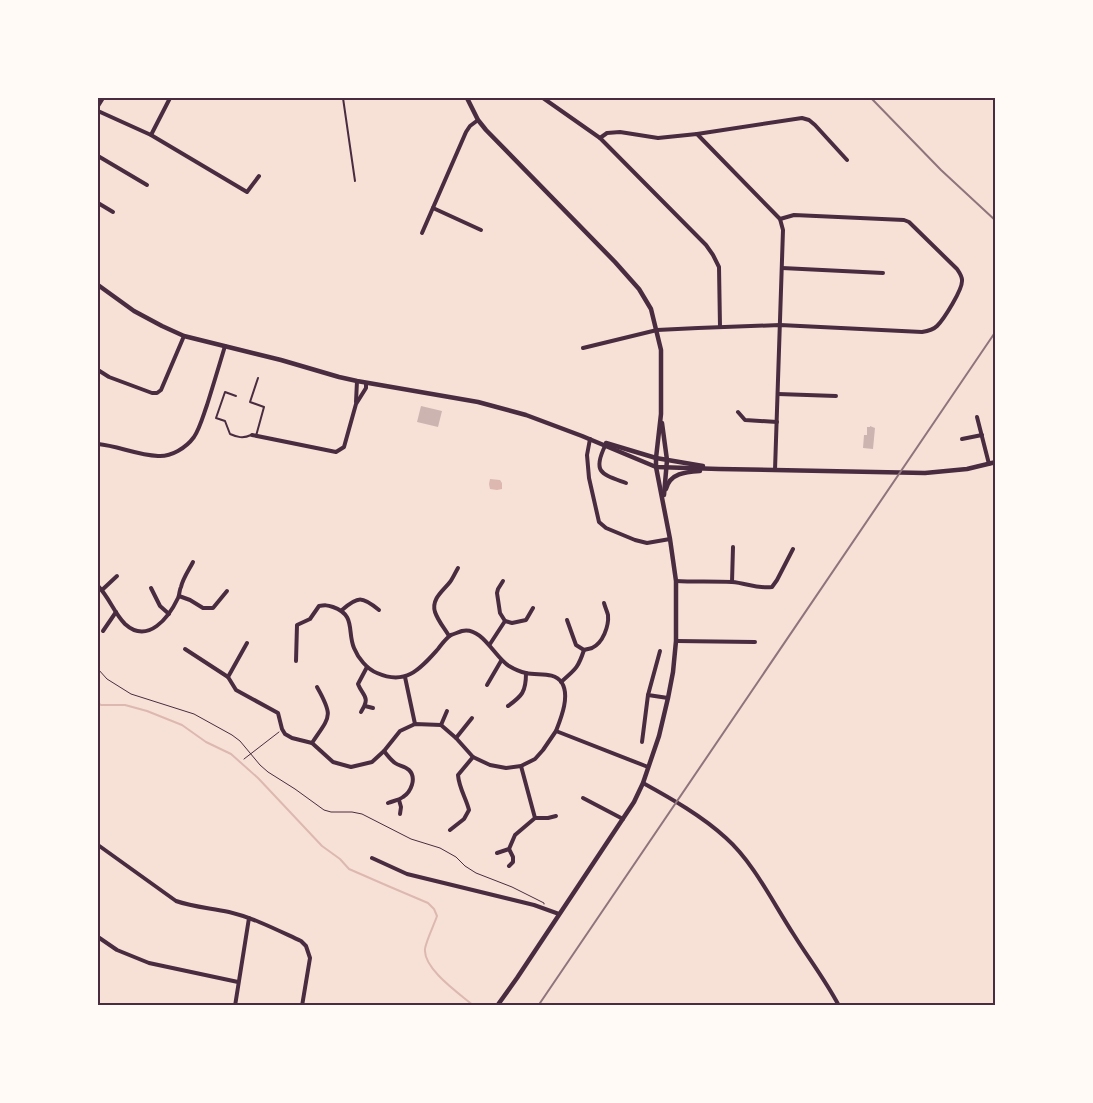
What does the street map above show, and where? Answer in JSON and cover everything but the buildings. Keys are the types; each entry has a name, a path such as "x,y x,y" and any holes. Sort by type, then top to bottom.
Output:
{"street":[{"path":"98,106 103,98"},
{"path":"151,135 170,98"},
{"path":"467,98 478,120 486,130 615,262 639,289 651,309 661,350 661,414 666,460 663,499"},
{"path":"543,98 600,138 713,254 719,267 720,327"},
{"path":"98,111 151,135 247,192 259,176"},
{"path":"600,138 607,133 620,132 658,138 802,118 809,120 815,125 847,160"},
{"path":"422,233 466,132 478,120"},
{"path":"697,134 780,218 784,230 775,470"},
{"path":"98,156 147,185"},
{"path":"98,203 113,212"},
{"path":"433,208 481,230"},
{"path":"582,348 657,330 720,327 780,326 922,332 932,330 937,326 957,296 962,278 957,269 909,222 904,220 794,215 780,218"},
{"path":"782,268 883,272"},
{"path":"98,285 134,311 184,336 356,381 478,402 526,415 656,467 719,470 925,473 967,469 996,462"},
{"path":"98,370 109,377 152,393 157,393 162,390 184,336"},
{"path":"98,444 160,456 172,454 183,447 193,437 202,421 225,346"},
{"path":"254,435 336,452 344,447 356,404 356,381"},
{"path":"356,404 366,388 366,383"},
{"path":"778,394 836,396"},
{"path":"738,412 745,420 777,422"},
{"path":"497,1006 518,978 623,819 643,783 659,736 673,672 676,641 676,581 656,467 661,414"},
{"path":"977,417 989,464"},
{"path":"962,438 982,435"},
{"path":"582,436 656,458 719,470"},
{"path":"590,439 587,455 589,478 599,522 606,528 647,543 670,539"},
{"path":"605,446 599,464 603,475 626,484"},
{"path":"663,499 667,485 676,476 685,472 719,470"},
{"path":"732,582 733,547"},
{"path":"676,581 732,582 764,588 772,587 793,549"},
{"path":"98,586 126,625 143,631 157,627 169,614 179,596 181,587 193,562"},
{"path":"450,636 434,610 434,603 437,596 452,580 458,568"},
{"path":"102,590 117,576"},
{"path":"503,581 498,588 497,594 500,613 505,621 526,620 533,608"},
{"path":"151,588 160,606 169,614"},
{"path":"179,596 204,608 213,608 227,591"},
{"path":"342,610 352,601 359,599 368,600 379,610"},
{"path":"584,650 593,647 604,635 608,616 604,603"},
{"path":"185,649 228,676 236,690 278,713 285,734 292,738 312,743 333,762 351,767 372,762 384,751 400,731 416,724 441,725 473,757 481,762 506,768 521,766 535,759 543,750 556,731 565,704 564,690 561,682 555,677 545,674 526,674 510,667 501,661 490,644 473,632 465,630 450,636 418,669 405,677 391,677 377,673 358,657 353,647 349,620 342,610 326,605 319,606 310,619 297,625 296,661"},
{"path":"103,631 116,612"},
{"path":"567,620 576,645 584,650"},
{"path":"490,644 505,621"},
{"path":"676,641 755,642"},
{"path":"228,676 247,643"},
{"path":"561,682 579,665 584,650"},
{"path":"642,742 648,695 660,651"},
{"path":"488,685 501,661"},
{"path":"361,712 365,706 366,697 358,684 368,667"},
{"path":"508,706 519,699 524,691 526,674"},
{"path":"405,677 416,724"},
{"path":"312,743 327,721 328,716 325,701 317,687"},
{"path":"648,695 668,698"},
{"path":"365,706 373,708"},
{"path":"441,725 447,711"},
{"path":"456,738 472,718"},
{"path":"556,731 648,767"},
{"path":"384,751 395,763 407,768 411,772 412,783 408,793 399,800 388,803"},
{"path":"450,830 464,819 469,810 459,784 458,776 473,757"},
{"path":"521,766 535,818"},
{"path":"643,783 705,821 726,838 747,860 839,1006"},
{"path":"583,798 623,819"},
{"path":"399,800 400,814"},
{"path":"497,853 509,849 515,835 535,818 556,816"},
{"path":"98,845 176,901 249,918 301,941 306,946 310,958 302,1006"},
{"path":"509,849 513,857 513,862 509,866"},
{"path":"372,858 407,874 543,907 560,914"},
{"path":"235,1006 249,918"},
{"path":"98,937 117,950 149,963 238,982"}],"lane":[{"path":"343,98 355,181"},
{"path":"236,396 225,392 216,418 225,421 230,434 245,438 254,435 264,407 250,402 258,378"}],"path":[{"path":"98,669 107,679 131,694 194,714 240,741 268,772 324,810 362,814 411,840 440,848 456,857 476,873 512,887 544,903 543,907"},
{"path":"244,759 282,729"}],"shaded area":[{"path":"490,479 500,480 502,489 490,489"}],"waterway":[{"path":"98,703 101,705 125,705 147,711 182,725 206,742 231,754 258,778 322,846 340,859 349,869 428,903 434,909 437,916 425,949 426,957 443,981 474,1006"}],"railway":[{"path":"871,98 941,170 996,221"},
{"path":"538,1006 996,331"}]}
